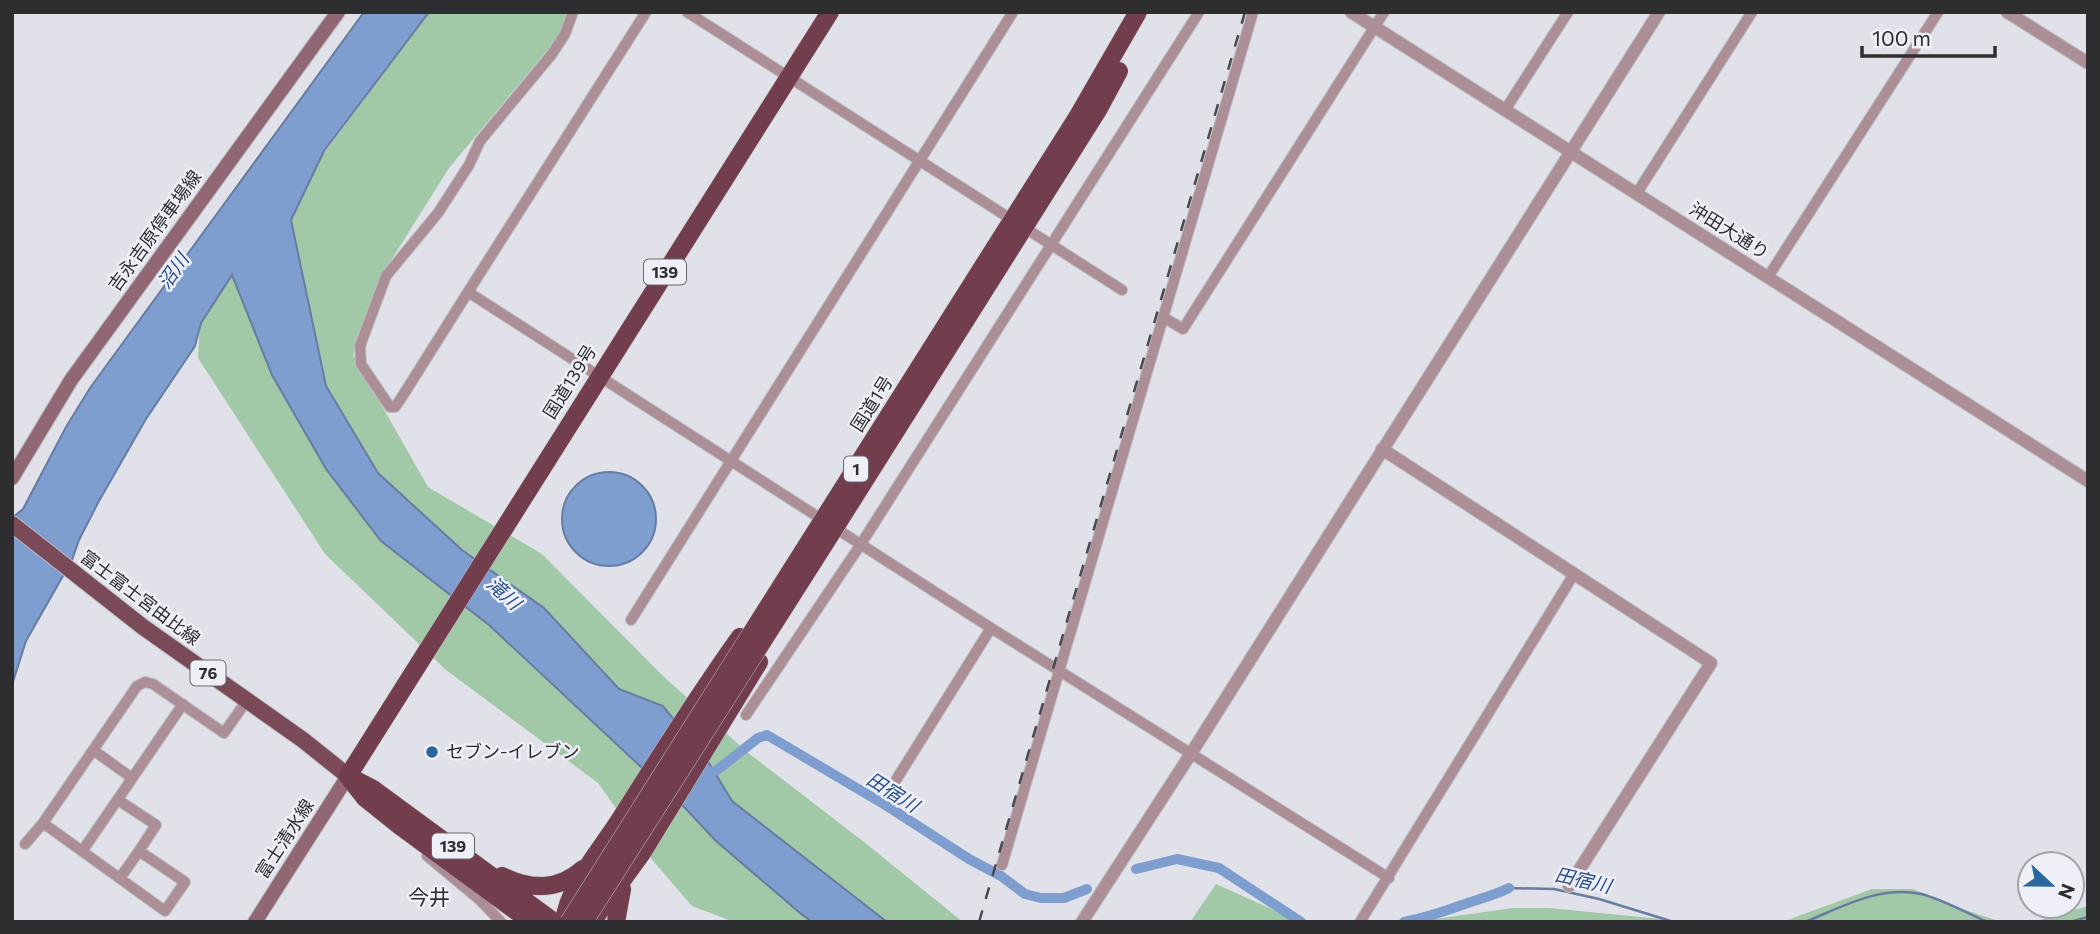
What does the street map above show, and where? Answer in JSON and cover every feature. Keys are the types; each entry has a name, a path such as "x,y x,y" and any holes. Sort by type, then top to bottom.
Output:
{"highway":[{"name":"国道139号","path":"348,776 830,12"},
{"name":"国道1号","path":"584,922 1078,117 1138,12"},
{"name":"国道1号","path":"566,922 823,534 1098,110 1151,12"},
{"name":"1","path":"566,922 565,911 573,893 701,692 823,534"},
{"name":"1","path":"592,922 625,879 730,712 823,534"},
{"name":"139","path":"348,776 365,798 400,826 554,922"},
{"name":"139","path":"348,776 373,789 469,867 531,922"},
{"name":"1","path":"469,867 533,887 550,887 565,882 594,859"},
{"path":"469,867 510,922"},
{"name":"1","path":"616,922 625,879"}],"main road":[{"name":"吉永吉原停車場線","path":"12,478 71,380 338,12"},
{"name":"富士富士宮由比線","path":"12,524 143,627 303,740 348,776"},
{"name":"富士清水線","path":"255,922 348,776"}],"street":[{"path":"573,12 565,34 552,54 480,141 469,165 438,213 386,276 360,346 360,364 390,407 395,407 400,400 646,12"},
{"path":"687,12 1122,290"},
{"path":"631,620 1013,12"},
{"path":"746,715 861,544 1199,12"},
{"path":"1002,865 1253,12"},
{"name":"沖田大通り","path":"1351,12 2088,481"},
{"path":"1163,317 1183,329 1384,12"},
{"path":"1506,110 1568,12"},
{"path":"1082,922 1659,12"},
{"path":"1637,193 1752,12"},
{"path":"1768,277 1938,12"},
{"path":"2007,12 2088,63"},
{"path":"468,292 991,628 1389,878"},
{"path":"1382,449 1711,663 1569,887"},
{"path":"1360,922 1574,574"},
{"path":"896,780 991,628"},
{"path":"25,844 43,823 136,686 145,682 153,684 224,733 247,700"},
{"path":"83,850 183,704"},
{"path":"93,750 132,778"},
{"path":"118,800 156,825 120,878"},
{"path":"43,823 165,911 185,882 139,851"},
{"path":"400,826 411,842 481,901 501,922"}],"green space":[{"path":"429,12 569,12 560,35 449,168 377,283 353,355 428,487 542,554 662,675 747,752 963,922 734,922 692,906 654,862 598,783 446,670 325,554 198,358 200,323 232,274 291,220 322,156"},
{"path":"1216,884 1300,922 1190,922"},
{"path":"1872,889 1913,889 2002,922 1782,922"},
{"path":"2086,907 2088,922 2033,922 2086,920"},
{"path":"1513,908 1549,908 1692,922 1413,922"}],"water":[{"name":"滝川","path":"364,12 429,12 324,151 291,220 326,386 378,473 462,550 544,608 619,689 663,706 709,763 732,801 887,922 812,922 800,913 716,841 686,809 489,625 381,541 326,469 272,375 232,275 201,323 195,346 146,419 99,501 72,560 26,641 12,685 12,518 23,509 66,427 90,388"},
{"path":"609,472 627,475 642,486 653,501 656,519 653,537 642,552 627,563 609,566 591,563 576,552 565,537 562,519 565,501 576,486 591,475"}],"waterway":[{"name":"田宿川","path":"702,776 717,770 758,738 767,735 1001,876 1025,894 1041,898 1064,898 1087,889"},
{"name":"田宿川","path":"1136,869 1177,859 1219,868 1301,922"},
{"name":"田宿川","path":"1509,888 1554,889 1599,899 1674,922"},
{"name":"田宿川","path":"1404,922 1509,888"},
{"name":"田宿川","path":"1805,922 1847,904 1891,892 1921,894 1987,922"},
{"name":"田宿川","path":"2070,922 2088,917"}],"railway":[{"path":"979,922 1245,12"}],"place":[{"name":"セブン-イレブン","path":"432,752"}],"district":[{"name":"今井","path":"429,898"}],"water label":[{"name":"沼川","path":"173,271"}]}
